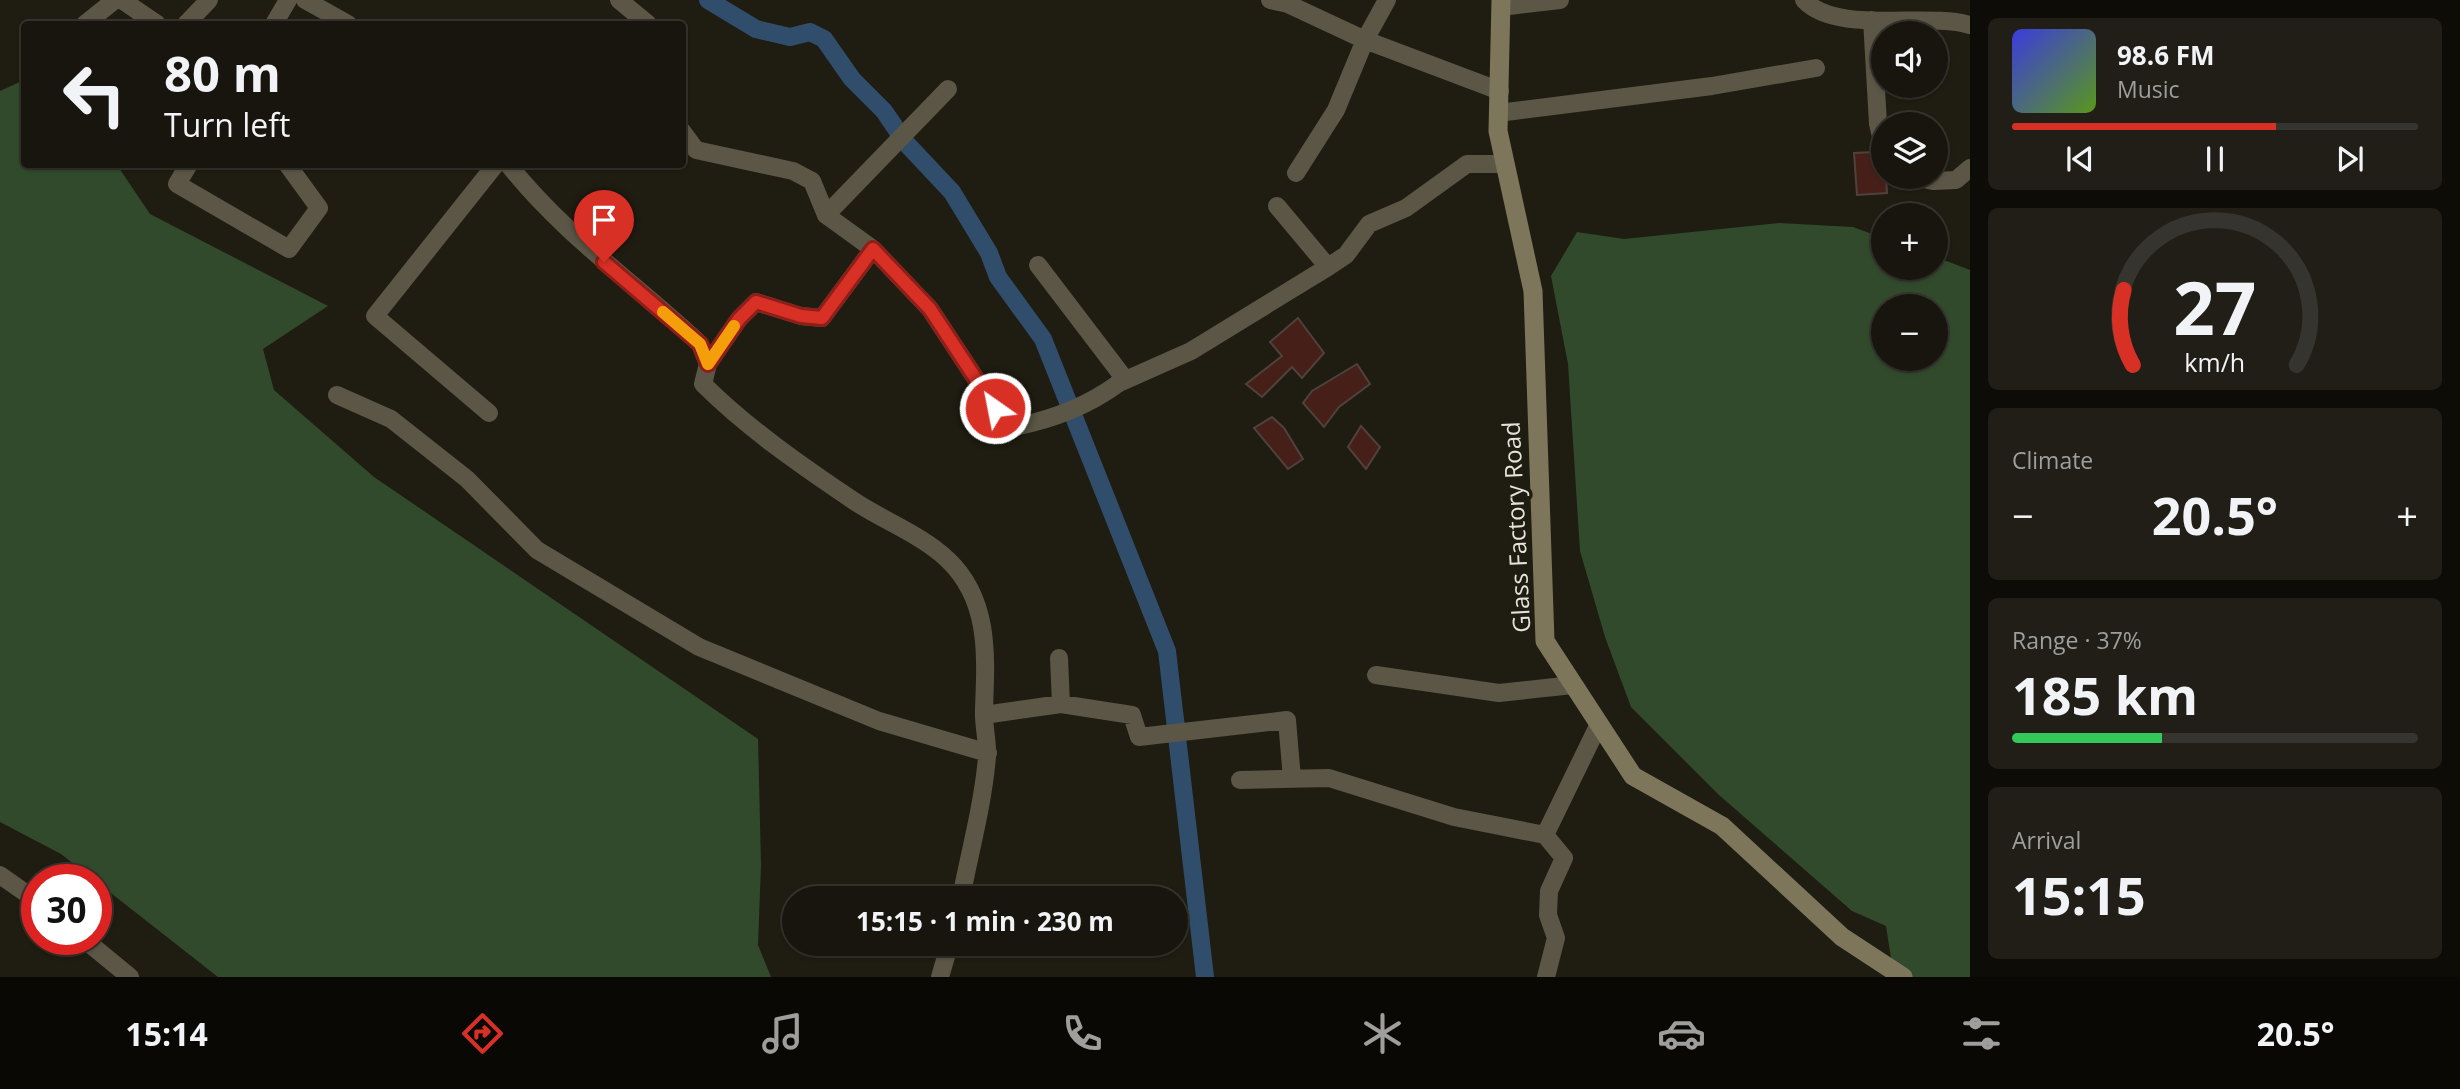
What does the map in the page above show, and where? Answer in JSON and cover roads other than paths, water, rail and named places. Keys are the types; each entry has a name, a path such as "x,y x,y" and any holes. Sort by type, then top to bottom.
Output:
{"main road":[{"name":"Glass Factory Road","path":"1501,4 1498,131 1533,292 1545,641 1633,776 1722,826 1842,937 1903,977"}],"street":[{"path":"89,21 116,0"},
{"path":"122,0 154,21"},
{"path":"189,21 209,0"},
{"path":"276,21 288,0"},
{"path":"305,0 343,21"},
{"path":"619,0 644,21"},
{"path":"1270,0 1288,4 1365,40 1500,91"},
{"path":"1296,173 1336,110 1365,40 1387,0"},
{"path":"1501,4 1560,0"},
{"path":"1804,0 1832,15 1893,23 1927,19 1953,20 1970,25"},
{"path":"1872,20 1877,112"},
{"path":"1499,113 1712,86 1816,68"},
{"path":"826,215 948,89"},
{"path":"686,136 696,150 793,171 812,181 826,215 873,249 930,309 1008,428 1040,422 1074,409 1119,383 1191,351 1346,255 1368,224 1406,208 1467,164 1505,164"},
{"path":"187,168 177,184 289,249 319,208 290,168"},
{"path":"489,413 375,316 493,168"},
{"path":"511,168 534,197 573,234 700,344 708,364"},
{"path":"1948,180 1956,180 1970,168"},
{"path":"1277,206 1328,267"},
{"path":"873,249 822,318 801,316 756,302 739,319 708,364 703,384 730,411 855,502 895,524 948,560 973,591 986,639 984,715 988,753 983,792 963,886"},
{"path":"1038,265 1121,374 1119,383"},
{"path":"337,395 391,419 467,480 537,550 699,646 879,721 988,753"},
{"path":"1059,658 1061,704"},
{"path":"1376,675 1499,693 1573,685"},
{"path":"984,715 1061,704 1132,715 1139,737 1287,720 1292,779"},
{"path":"1545,835 1599,724"},
{"path":"1240,780 1329,778 1454,817 1545,835 1563,858 1549,891 1548,915 1556,938 1546,977"},
{"path":"0,874 21,889"},
{"path":"103,955 130,977"},
{"path":"940,977 946,956"}],"waterway":[{"path":"708,0 756,29 790,37 810,32 824,39 852,79 884,111 905,142 952,192 989,253 998,277 1043,339 1167,651 1205,977"}]}
